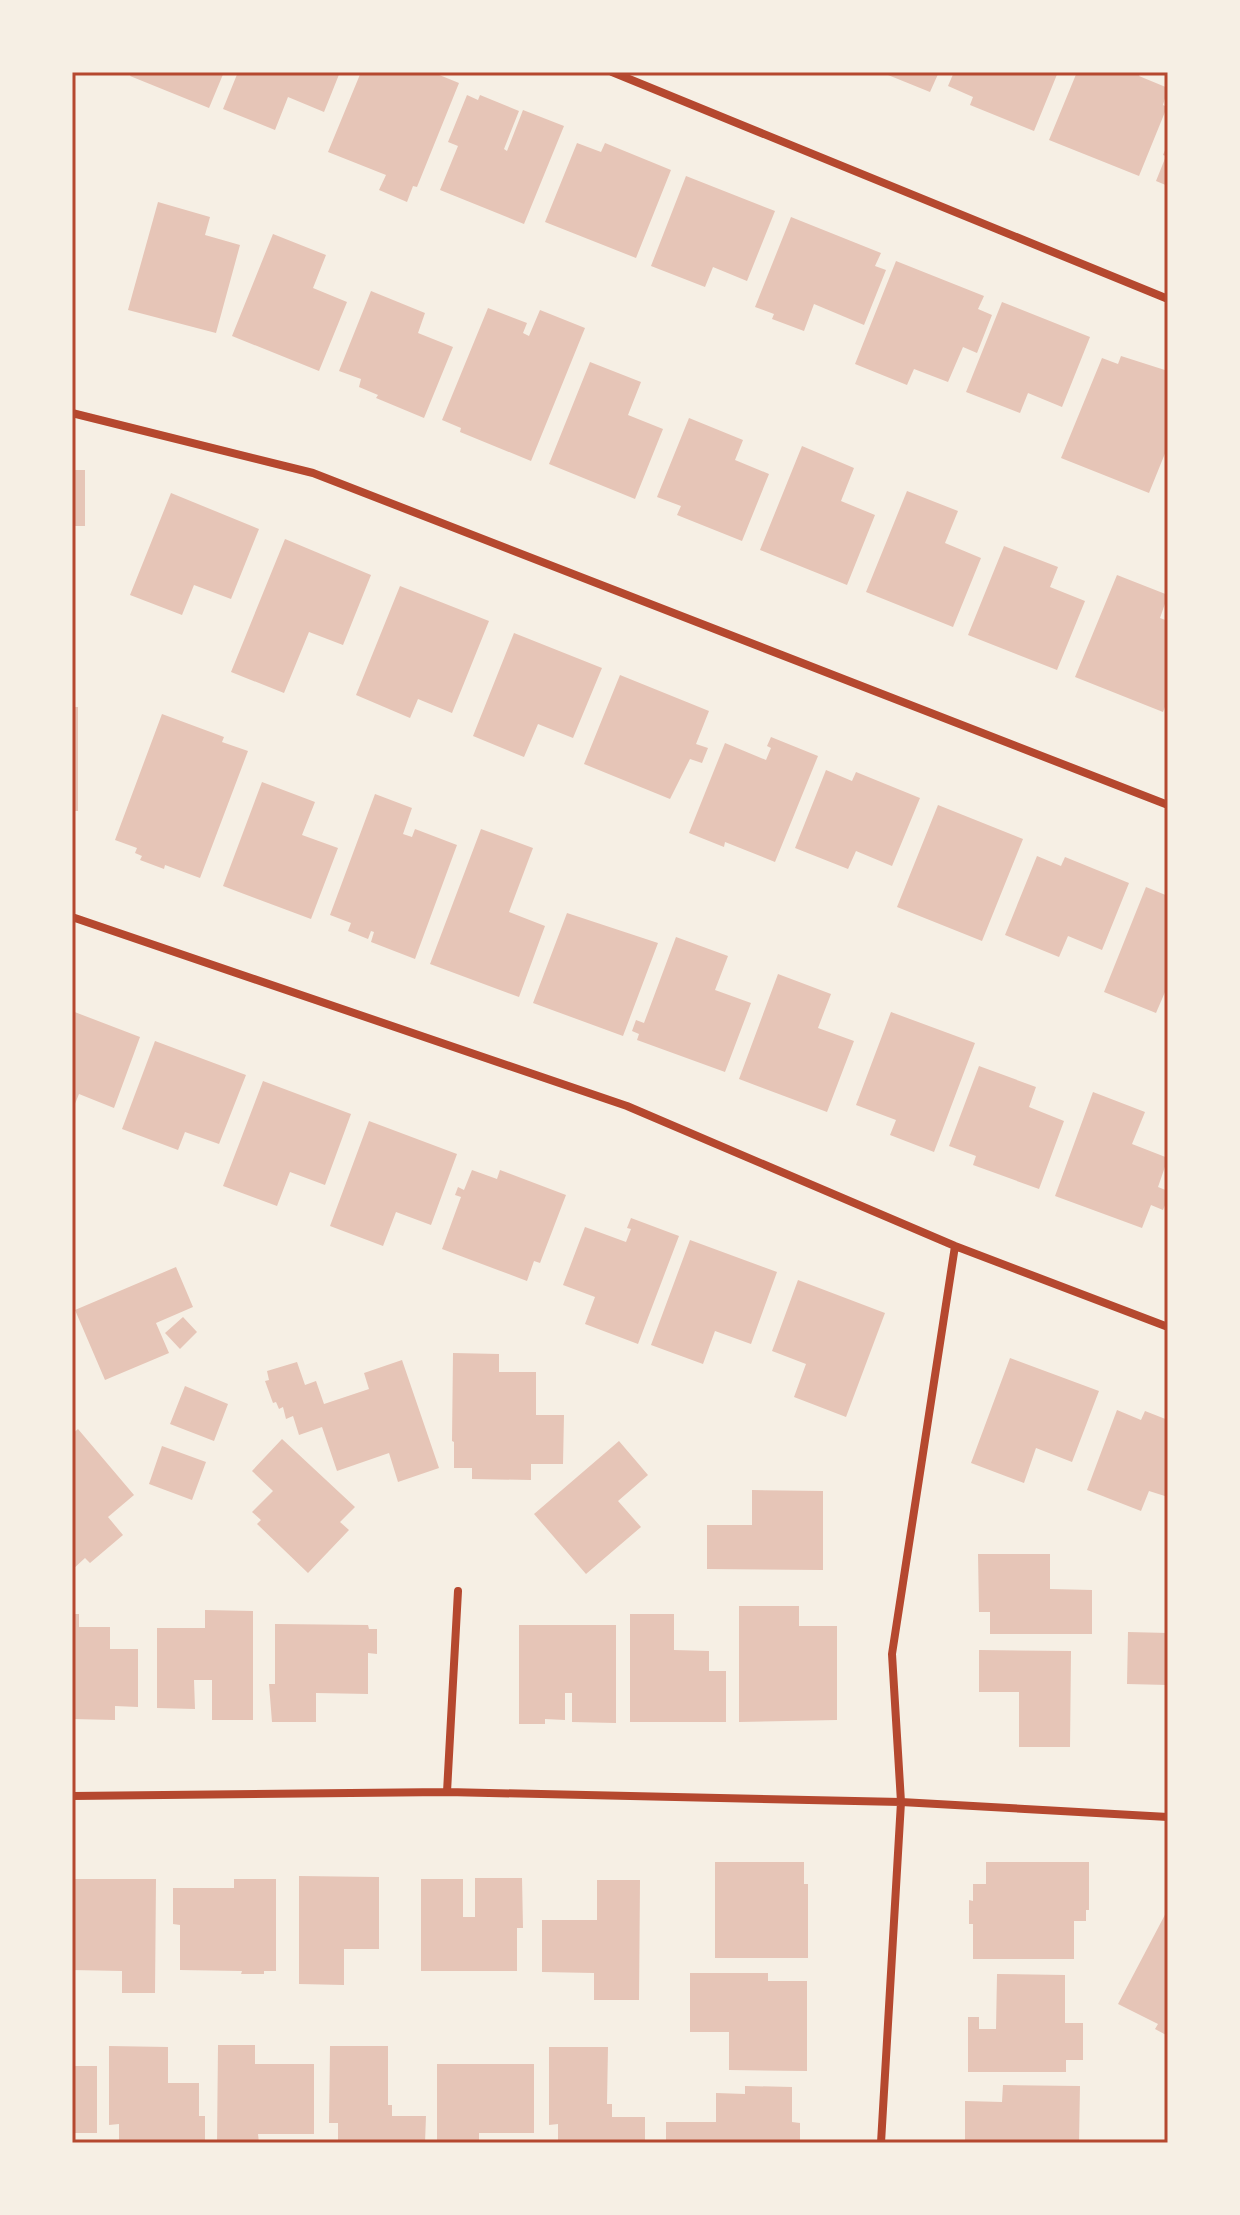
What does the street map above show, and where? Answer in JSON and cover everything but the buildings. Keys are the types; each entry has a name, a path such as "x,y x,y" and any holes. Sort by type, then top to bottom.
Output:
{"street":[{"path":"612,72 1168,299"},
{"path":"72,413 313,473 1168,805"},
{"path":"72,917 627,1106 955,1246 1168,1327"},
{"path":"881,2143 901,1802 892,1654 955,1246"},
{"path":"447,1792 458,1591"},
{"path":"72,1796 447,1792 901,1802 1168,1817"}]}
